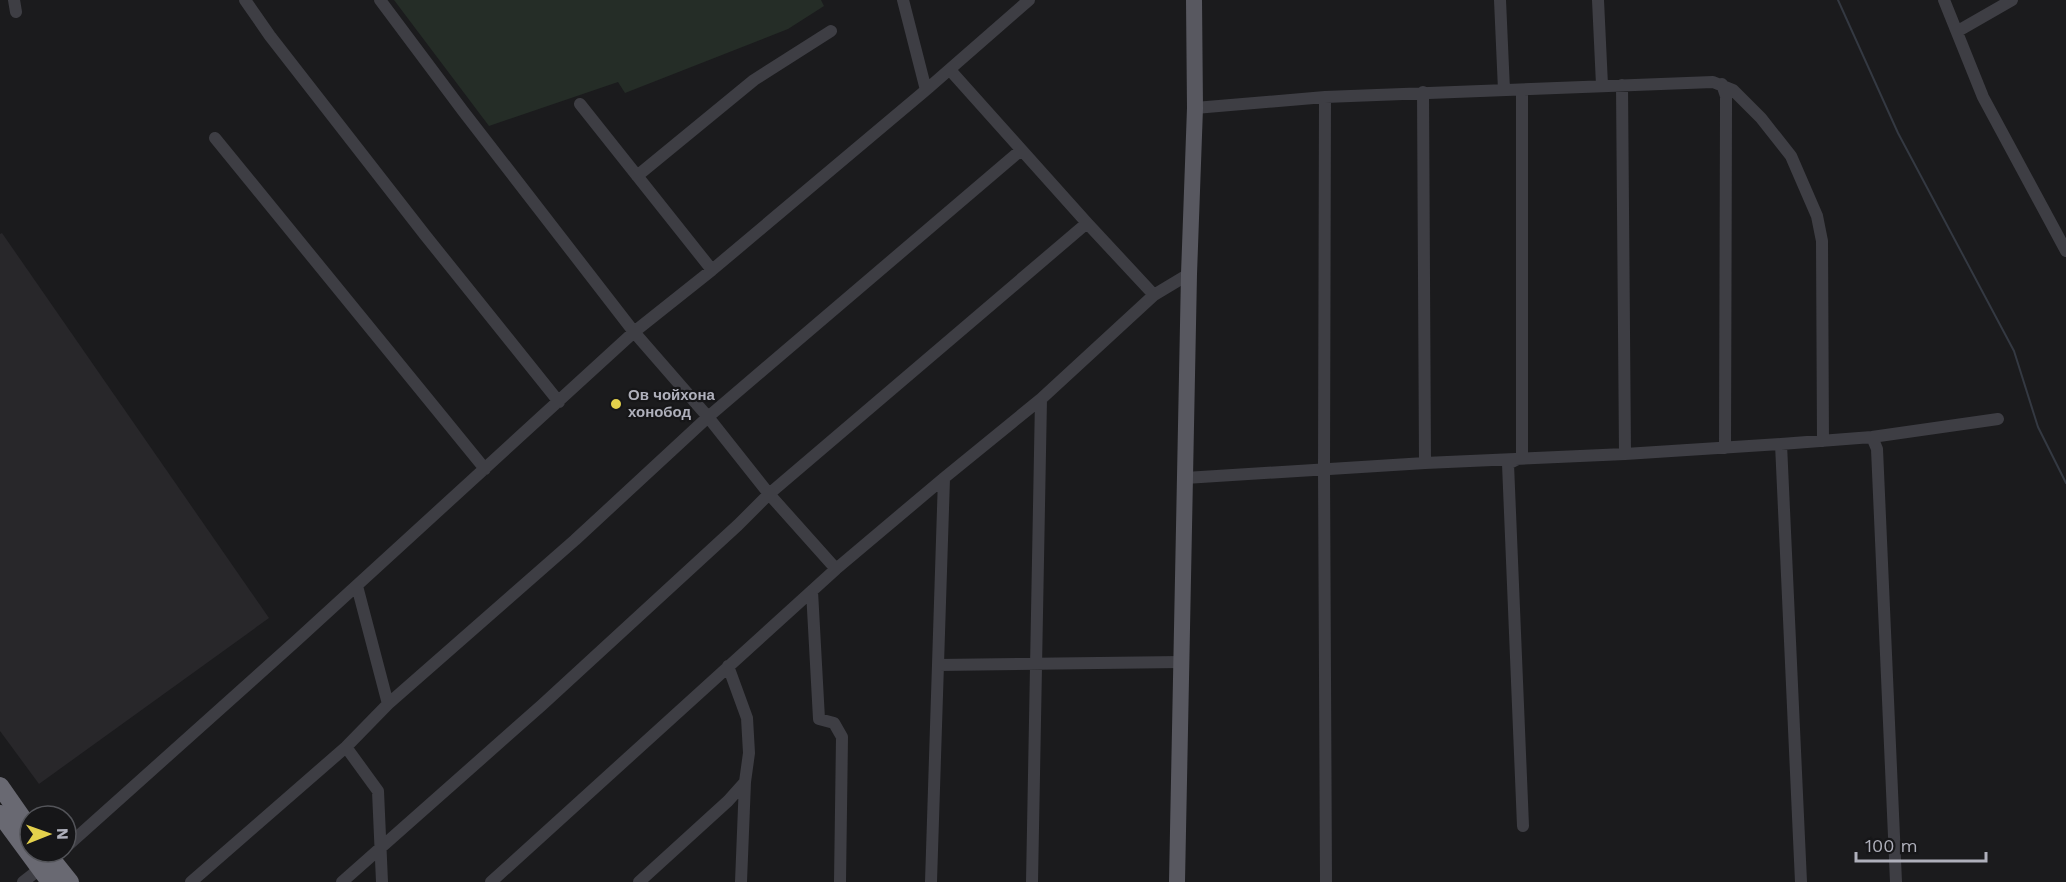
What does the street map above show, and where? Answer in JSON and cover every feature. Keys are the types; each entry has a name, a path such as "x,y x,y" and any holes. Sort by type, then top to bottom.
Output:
{"highway":[{"path":"0,786 18,812"},
{"path":"0,814 18,832"},
{"path":"51,864 70,882"}],"main road":[{"path":"1178,882 1189,274 1195,108 1194,0"}],"street":[{"path":"244,0 418,226 559,402"},
{"path":"380,0 634,332 708,417 769,494 836,569"},
{"path":"903,0 926,90"},
{"path":"78,836 357,586 634,332 712,270 950,70 1029,0"},
{"path":"1500,0 1504,90"},
{"path":"1598,0 1602,85"},
{"path":"1944,0 1983,97 2066,251"},
{"path":"1958,31 2012,0"},
{"path":"637,176 754,80 831,32"},
{"path":"950,70 1087,224 1154,295"},
{"path":"1195,108 1325,97 1423,92 1713,82 1722,84 1733,90 1761,118 1791,156 1817,216 1822,241 1823,441"},
{"path":"1722,84 1726,96 1725,448"},
{"path":"1622,85 1625,454"},
{"path":"1522,90 1522,457"},
{"path":"1423,92 1425,463"},
{"path":"1325,97 1326,882"},
{"path":"580,104 712,270"},
{"path":"215,138 485,469"},
{"path":"191,882 346,747 388,704 575,540 708,417 1021,150"},
{"path":"342,882 542,705 769,494 1087,224"},
{"path":"491,882 836,569 1041,399 1154,295 1189,274"},
{"path":"1032,882 1041,399"},
{"path":"1185,478 1823,441 1872,437 1998,419"},
{"path":"1872,437 1877,449 1896,882"},
{"path":"1781,444 1801,882"},
{"path":"1522,457 1508,464 1523,826"},
{"path":"931,882 944,478"},
{"path":"357,586 388,704"},
{"path":"812,591 819,719 834,723 843,737 840,882"},
{"path":"938,665 1181,662"},
{"path":"728,666 747,718 749,753 745,782 741,882"},
{"path":"346,747 378,791 382,882"},
{"path":"639,882 728,801 745,782"},
{"path":"23,882 49,864"}],"shaded area":[{"path":"394,0 821,0 824,6 788,29 625,93 618,82 489,126"},
{"path":"2,233 269,618 39,784 0,731 0,234"}],"waterway":[{"path":"1838,0 1898,133 2014,351 2038,427 2066,483"}],"place":[{"name":"Ов чойхона хонобод","path":"616,404"}]}
